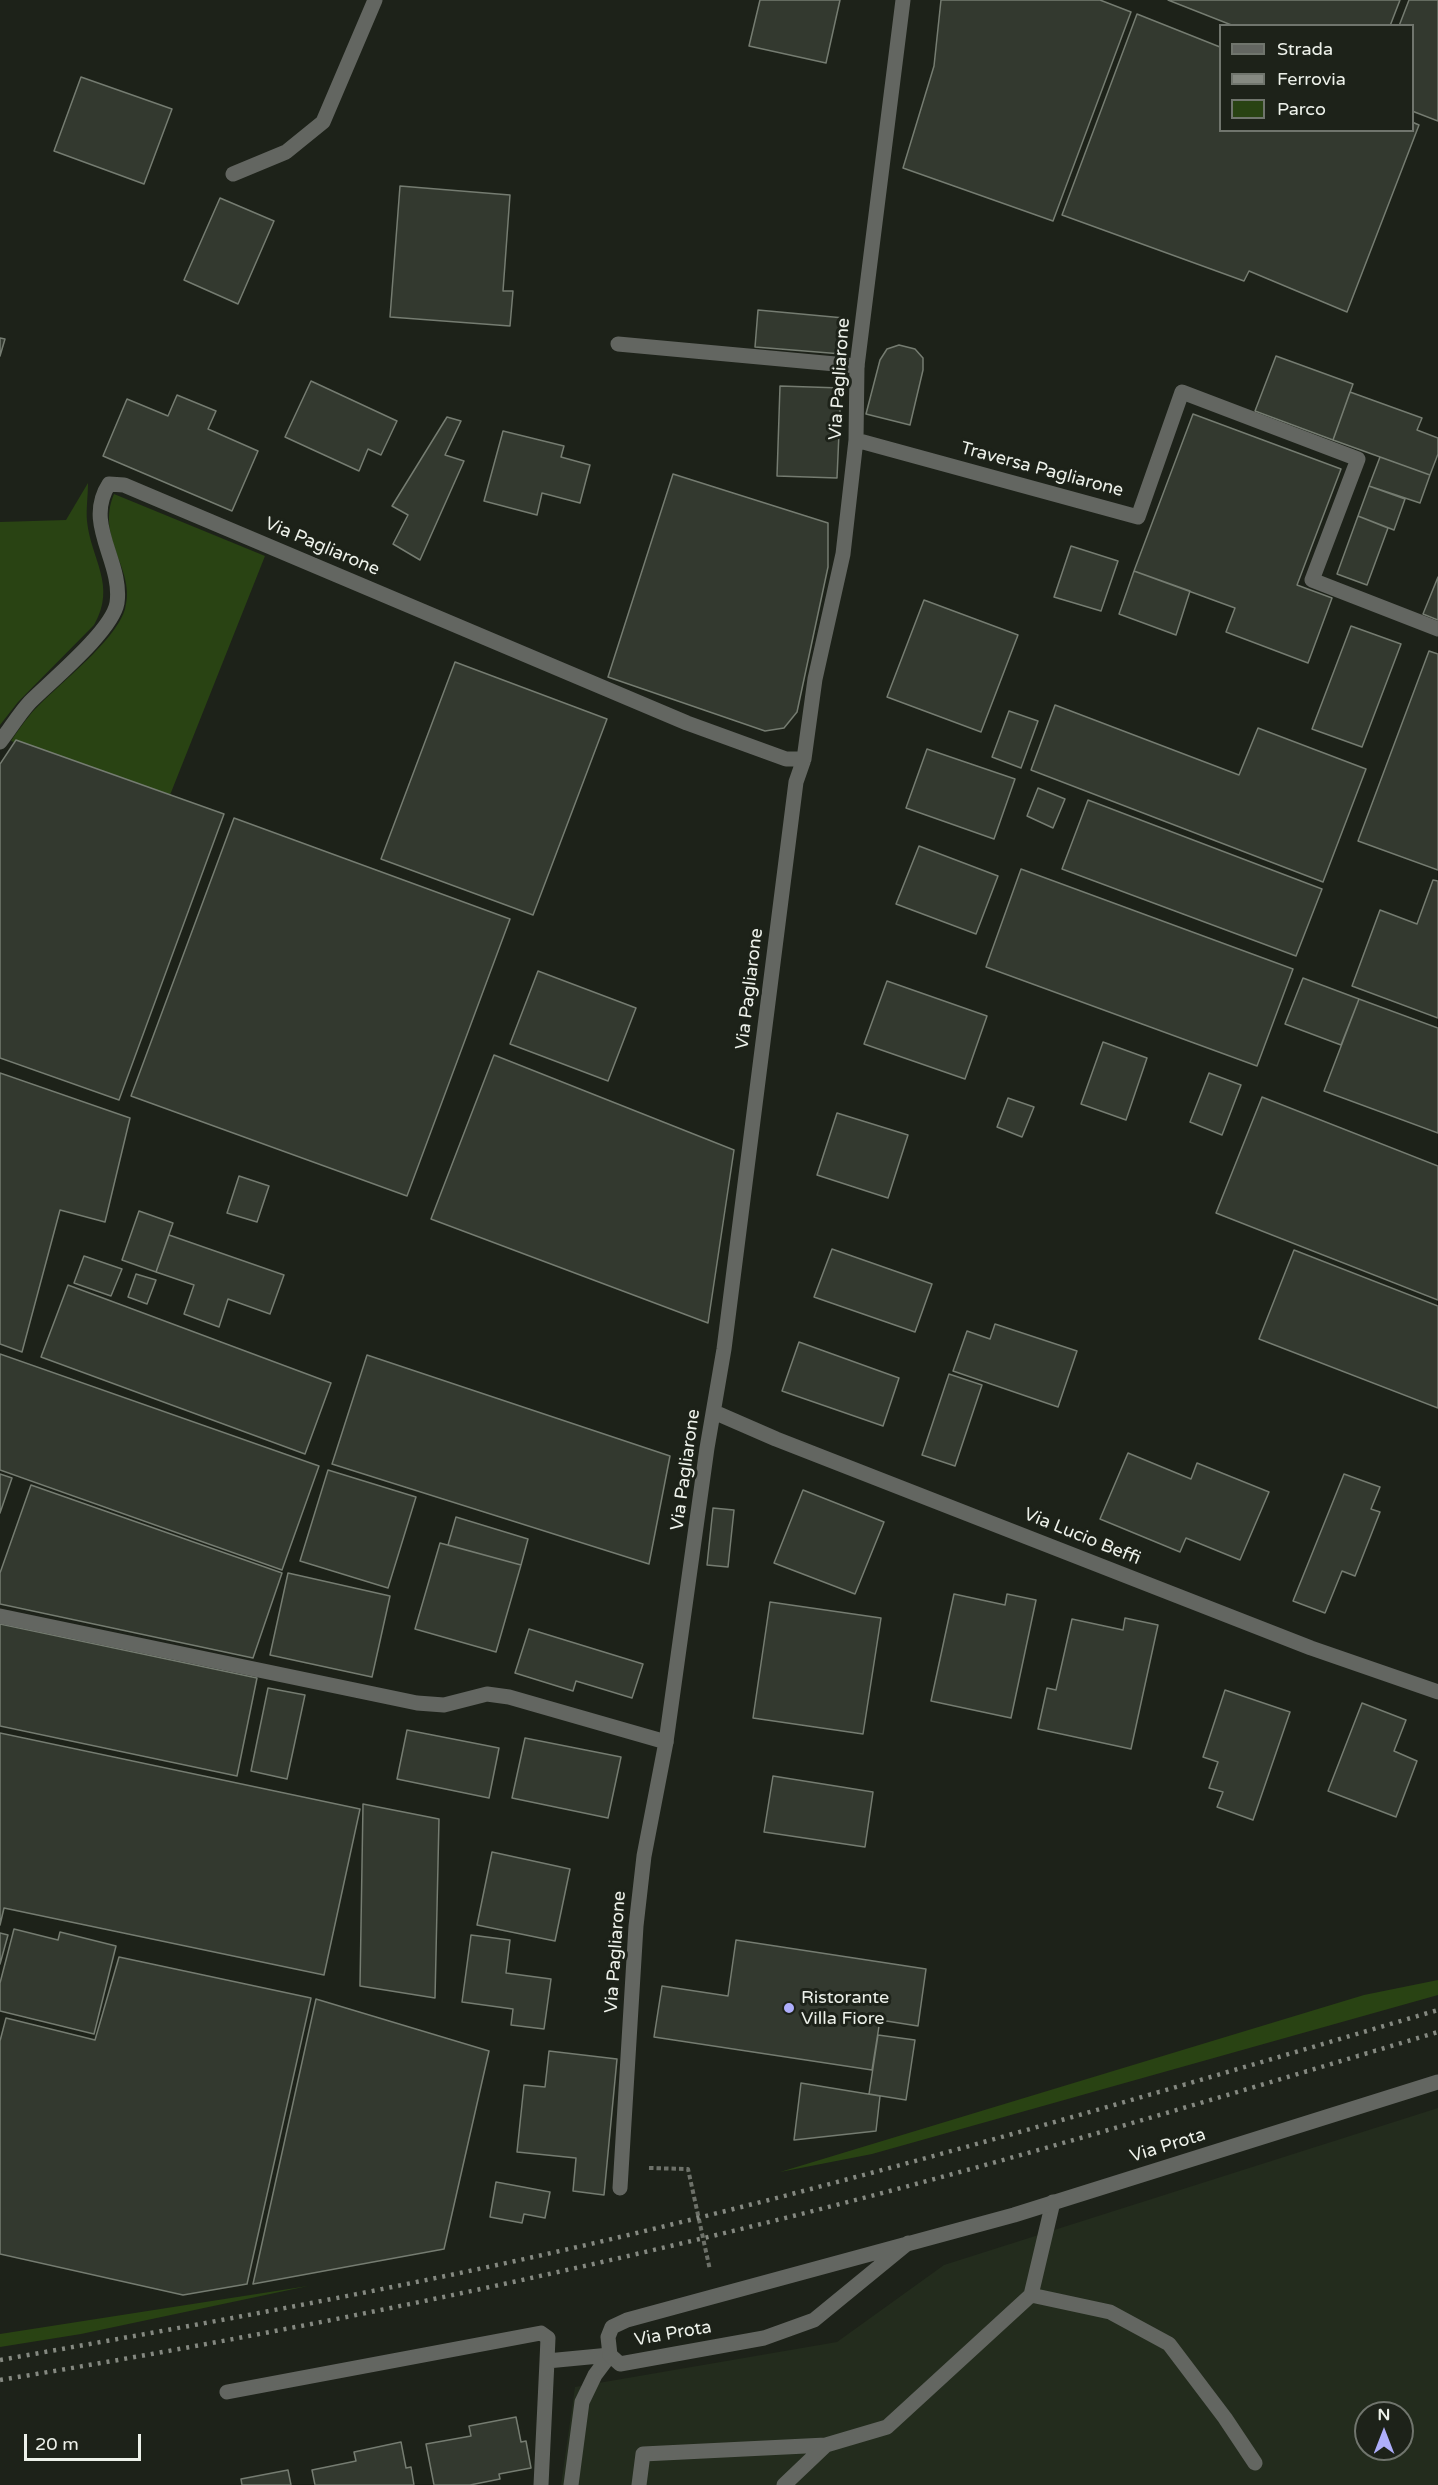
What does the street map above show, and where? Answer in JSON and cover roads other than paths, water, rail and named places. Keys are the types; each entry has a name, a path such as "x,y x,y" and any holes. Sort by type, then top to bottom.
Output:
{"street":[{"path":"233,174 286,152 323,122 375,0"},
{"name":"Via Pagliarone","path":"620,2188 636,1926 644,1856 666,1742 714,1413 795,782 804,759 815,678 843,554 856,440 857,366 903,0"},
{"path":"618,344 857,366"},
{"name":"Traversa Pagliarone","path":"856,440 1138,517 1182,392 1358,459 1312,580 1438,629"},
{"name":"Via Pagliarone","path":"0,742 28,705 105,628 117,604 117,582 100,522 100,498 109,484 124,485 687,723 786,759 804,759"},
{"name":"Via Lucio Beffi","path":"714,1413 1311,1648 1438,1692"},
{"path":"0,1616 417,1703 444,1705 487,1694 509,1697 666,1742"},
{"name":"Via Prota","path":"908,2243 814,2319 804,2323 764,2338 620,2364 610,2355 608,2337 612,2327 627,2320 1053,2202 1438,2082"},
{"path":"639,2485 643,2454 826,2445 886,2427 1031,2295 1053,2202"},
{"path":"1031,2295 1110,2312 1169,2344 1226,2418 1255,2463"},
{"path":"227,2392 541,2332 548,2338 541,2485"},
{"path":"547,2361 610,2355"},
{"path":"571,2485 582,2402 595,2375 610,2355"},
{"path":"784,2485 826,2445"}],"railway":[{"path":"0,2360 389,2288 543,2255 723,2212 1133,2100 1438,2010"},
{"path":"0,2380 201,2345 402,2306 702,2239 1041,2149 1438,2032"}],"place":[{"name":"Ristorante Villa Fiore","path":"789,2008"}]}
